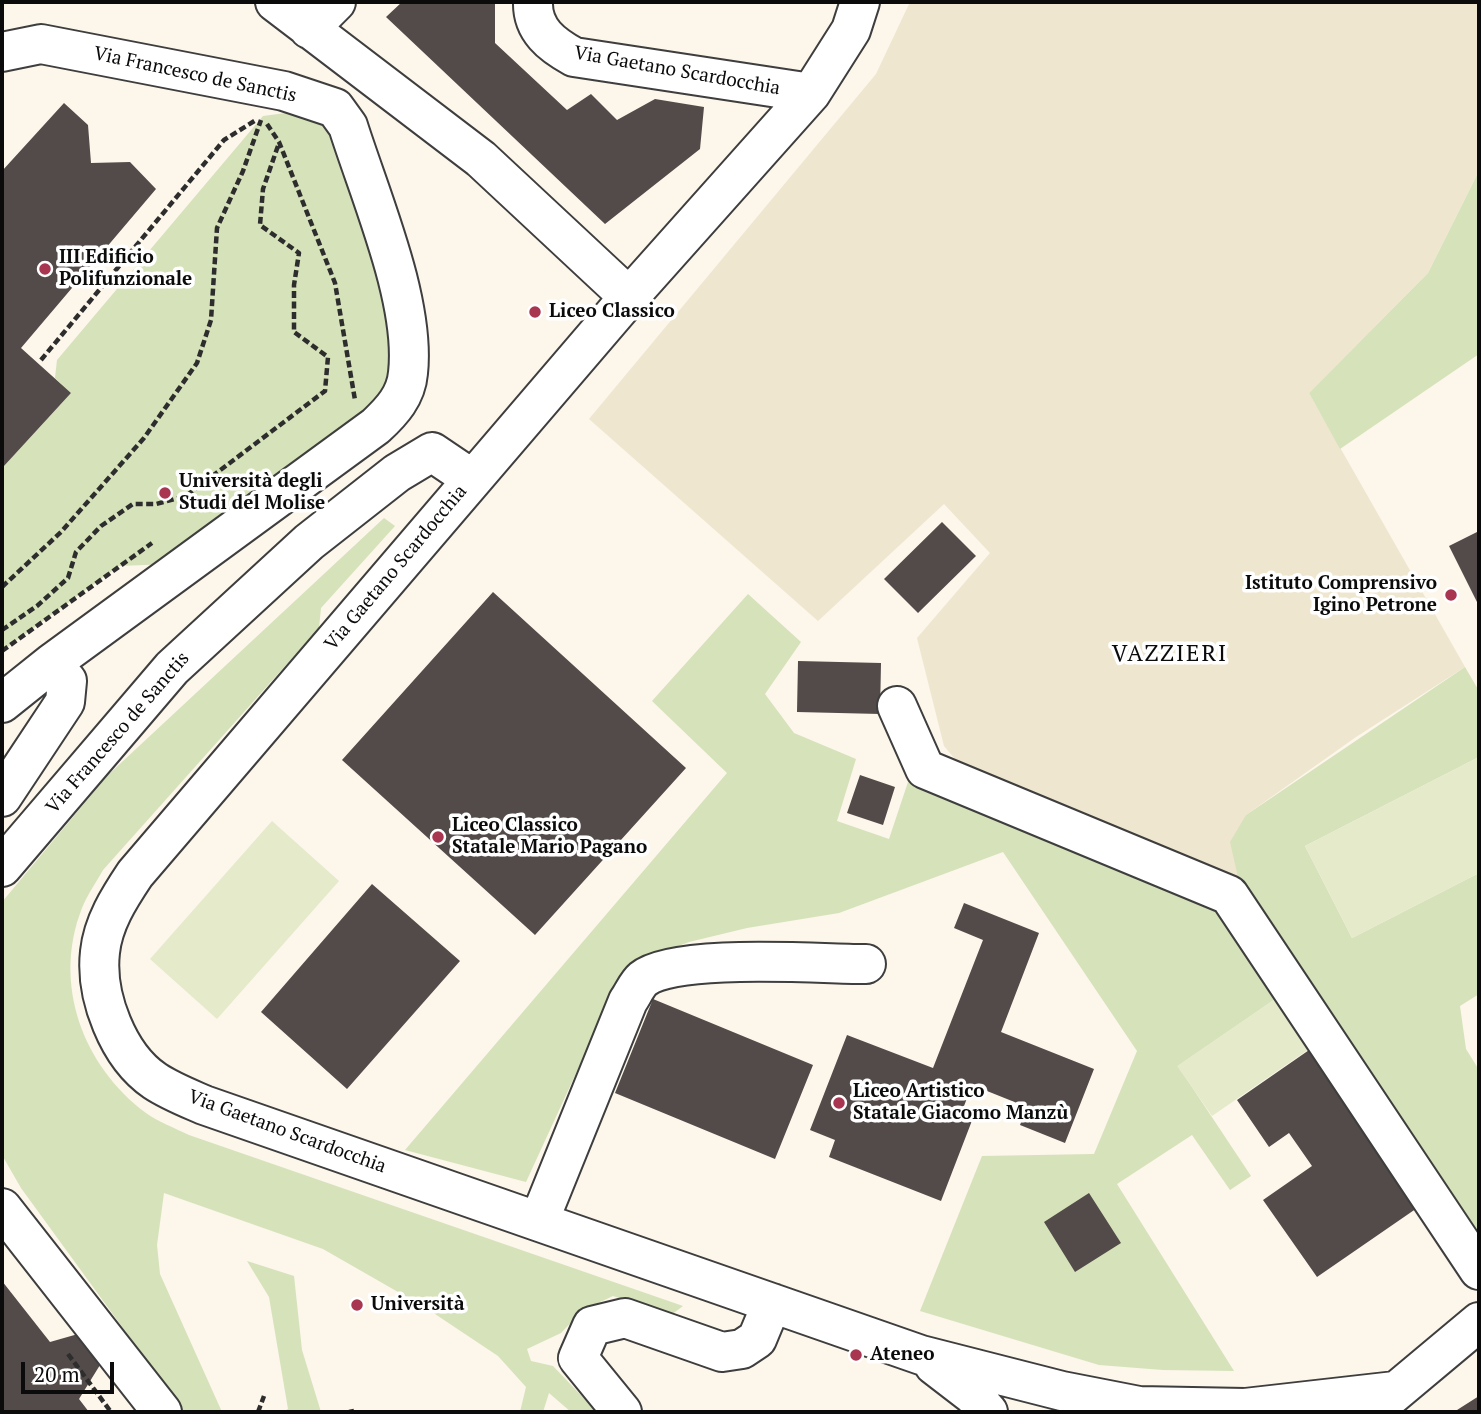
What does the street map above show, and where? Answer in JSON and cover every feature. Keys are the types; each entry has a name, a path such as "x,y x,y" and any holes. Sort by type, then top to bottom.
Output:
{"street":[{"path":"275,2 481,159 629,297"},
{"path":"309,29 336,2"},
{"name":"Via Gaetano Scardocchia","path":"533,2 533,12 548,42 575,57 811,93"},
{"name":"Via Gaetano Scardocchia","path":"860,2 851,30 811,93 629,297 135,874 113,907 100,952 103,1004 121,1044 154,1081 204,1105 921,1355 1101,1400 1139,1406 1245,1408 1383,1402"},
{"name":"Via Francesco de Sanctis","path":"2,52 41,44 284,91 335,108 348,125 408,316 408,375 396,407 376,426 52,663 2,703"},
{"name":"Via Francesco de Sanctis","path":"2,867 172,668 309,542 397,473 432,452 472,479"},
{"path":"2,797 65,702 67,681 62,671 52,663"},
{"path":"897,706 925,769 1230,895 1479,1270"},
{"path":"539,1222 628,1001 643,979 670,967 702,964 866,964"},
{"path":"2,1208 162,1412"},
{"path":"622,1412 578,1358 592,1326 625,1318 722,1352 742,1349 757,1339 772,1303"},
{"path":"1383,1402 1479,1322"},
{"name":"Via Gaetano Scardocchia","path":"921,1355 973,1395 988,1412"},
{"path":"997,1374 1030,1412"}],"path":[{"path":"263,116 279,142 335,283 356,402"},
{"path":"41,360 224,140 263,116"},
{"path":"2,587 61,532 144,438 197,363 211,320 217,228 243,171 263,116"},
{"path":"2,630 37,606 68,578 76,552 101,526 133,504 156,504 186,496 325,391 328,357 294,332 294,285 299,253 260,225 263,189 279,142"},
{"path":"2,651 164,535"},
{"path":"66,1350 111,1412"},
{"path":"258,1412 264,1396"}],"shaded area":[{"path":"910,2 1479,2 1479,171 1428,273 1309,393 1465,667 1356,737 1246,815 1240,886 972,779 944,746 917,638 990,553 944,504 818,621 589,419 876,74"}],"green space":[{"path":"301,111 331,130 391,316 395,369 377,413 169,564 119,566 2,651 2,465 4,466 71,393 55,378 57,360 263,116"},
{"path":"1479,171 1479,354 1340,449 1309,393 1428,273"},
{"path":"384,518 395,526 321,608 319,628 103,870 84,903 74,937 70,965 72,994 90,1048 105,1072 124,1094 161,1122 189,1135 683,1306 671,1315 613,1296 583,1310 561,1333 527,1349 531,1361 553,1366 597,1412 571,1412 549,1393 543,1412 520,1412 526,1387 498,1356 426,1308 323,1249 164,1193 157,1245 160,1274 222,1412 184,1412 21,1188 2,1155 2,902 108,775"},
{"path":"748,594 801,642 765,694 794,733 856,759 837,821 889,839 909,779 1217,899 1281,995 1178,1066 1251,1176 1230,1190 1192,1135 1117,1184 1234,1371 1163,1370 1099,1365 920,1311 982,1156 1094,1154 1137,1051 1003,852 839,913 747,928 689,942 631,964 612,995 526,1182 405,1150 727,773 652,701"},
{"path":"1465,667 1479,691 1479,757 1305,846 1352,938 1479,873 1479,994 1460,1006 1466,1049 1479,1070 1479,1238 1240,886 1230,842 1246,815"},
{"path":"1479,757 1479,873 1352,938 1305,846"},
{"path":"272,821 339,881 217,1019 150,959"},
{"path":"1281,995 1315,1045 1212,1116 1177,1066"},
{"path":"247,1261 294,1276 302,1350 321,1412 283,1412 288,1409 269,1297"}],"building":[{"path":"402,2 495,2 495,43 567,110 591,94 617,120 655,99 704,107 700,149 605,224 386,17"},
{"name":"III Edificio Polifunzionale","path":"64,103 88,125 91,163 130,162 156,189 21,348 71,393 4,466 2,171"},
{"path":"942,522 976,556 918,613 884,579"},
{"path":"1479,531 1479,606 1449,546"},
{"path":"493,592 686,768 535,935 342,760"},
{"path":"798,661 881,663 880,714 797,712"},
{"path":"860,775 895,787 883,825 847,813"},
{"path":"372,884 460,961 347,1089 261,1012"},
{"path":"964,903 1039,933 1001,1032 1094,1069 1065,1143 1020,1125 1027,1107 972,1085 961,1114 973,1118 941,1201 829,1157 835,1140 810,1130 847,1035 933,1068 983,940 954,928"},
{"path":"653,999 813,1065 775,1159 615,1093"},
{"path":"1312,1048 1420,1206 1317,1277 1263,1200 1312,1166 1289,1133 1269,1147 1237,1100"},
{"path":"1089,1193 1121,1243 1075,1272 1044,1222"},
{"path":"2,1281 50,1342 78,1334 100,1365 79,1399 89,1412 2,1412"},
{"path":"1479,1396 1479,1412 1458,1412 1457,1410"}],"place":[{"name":"III Edificio Polifunzionale","path":"45,269"},
{"name":"Liceo Classico","path":"535,312"},
{"name":"Università degli Studi del Molise","path":"165,493"},
{"name":"Istituto Comprensivo Igino Petrone","path":"1451,595"},
{"name":"Liceo Classico Statale Mario Pagano","path":"438,837"},
{"name":"Liceo Artistico Statale Giacomo Manzù","path":"839,1103"},
{"name":"Università","path":"357,1305"},
{"name":"Ateneo","path":"856,1355"}],"district":[{"name":"VAZZIERI","path":"1170,654"}]}
